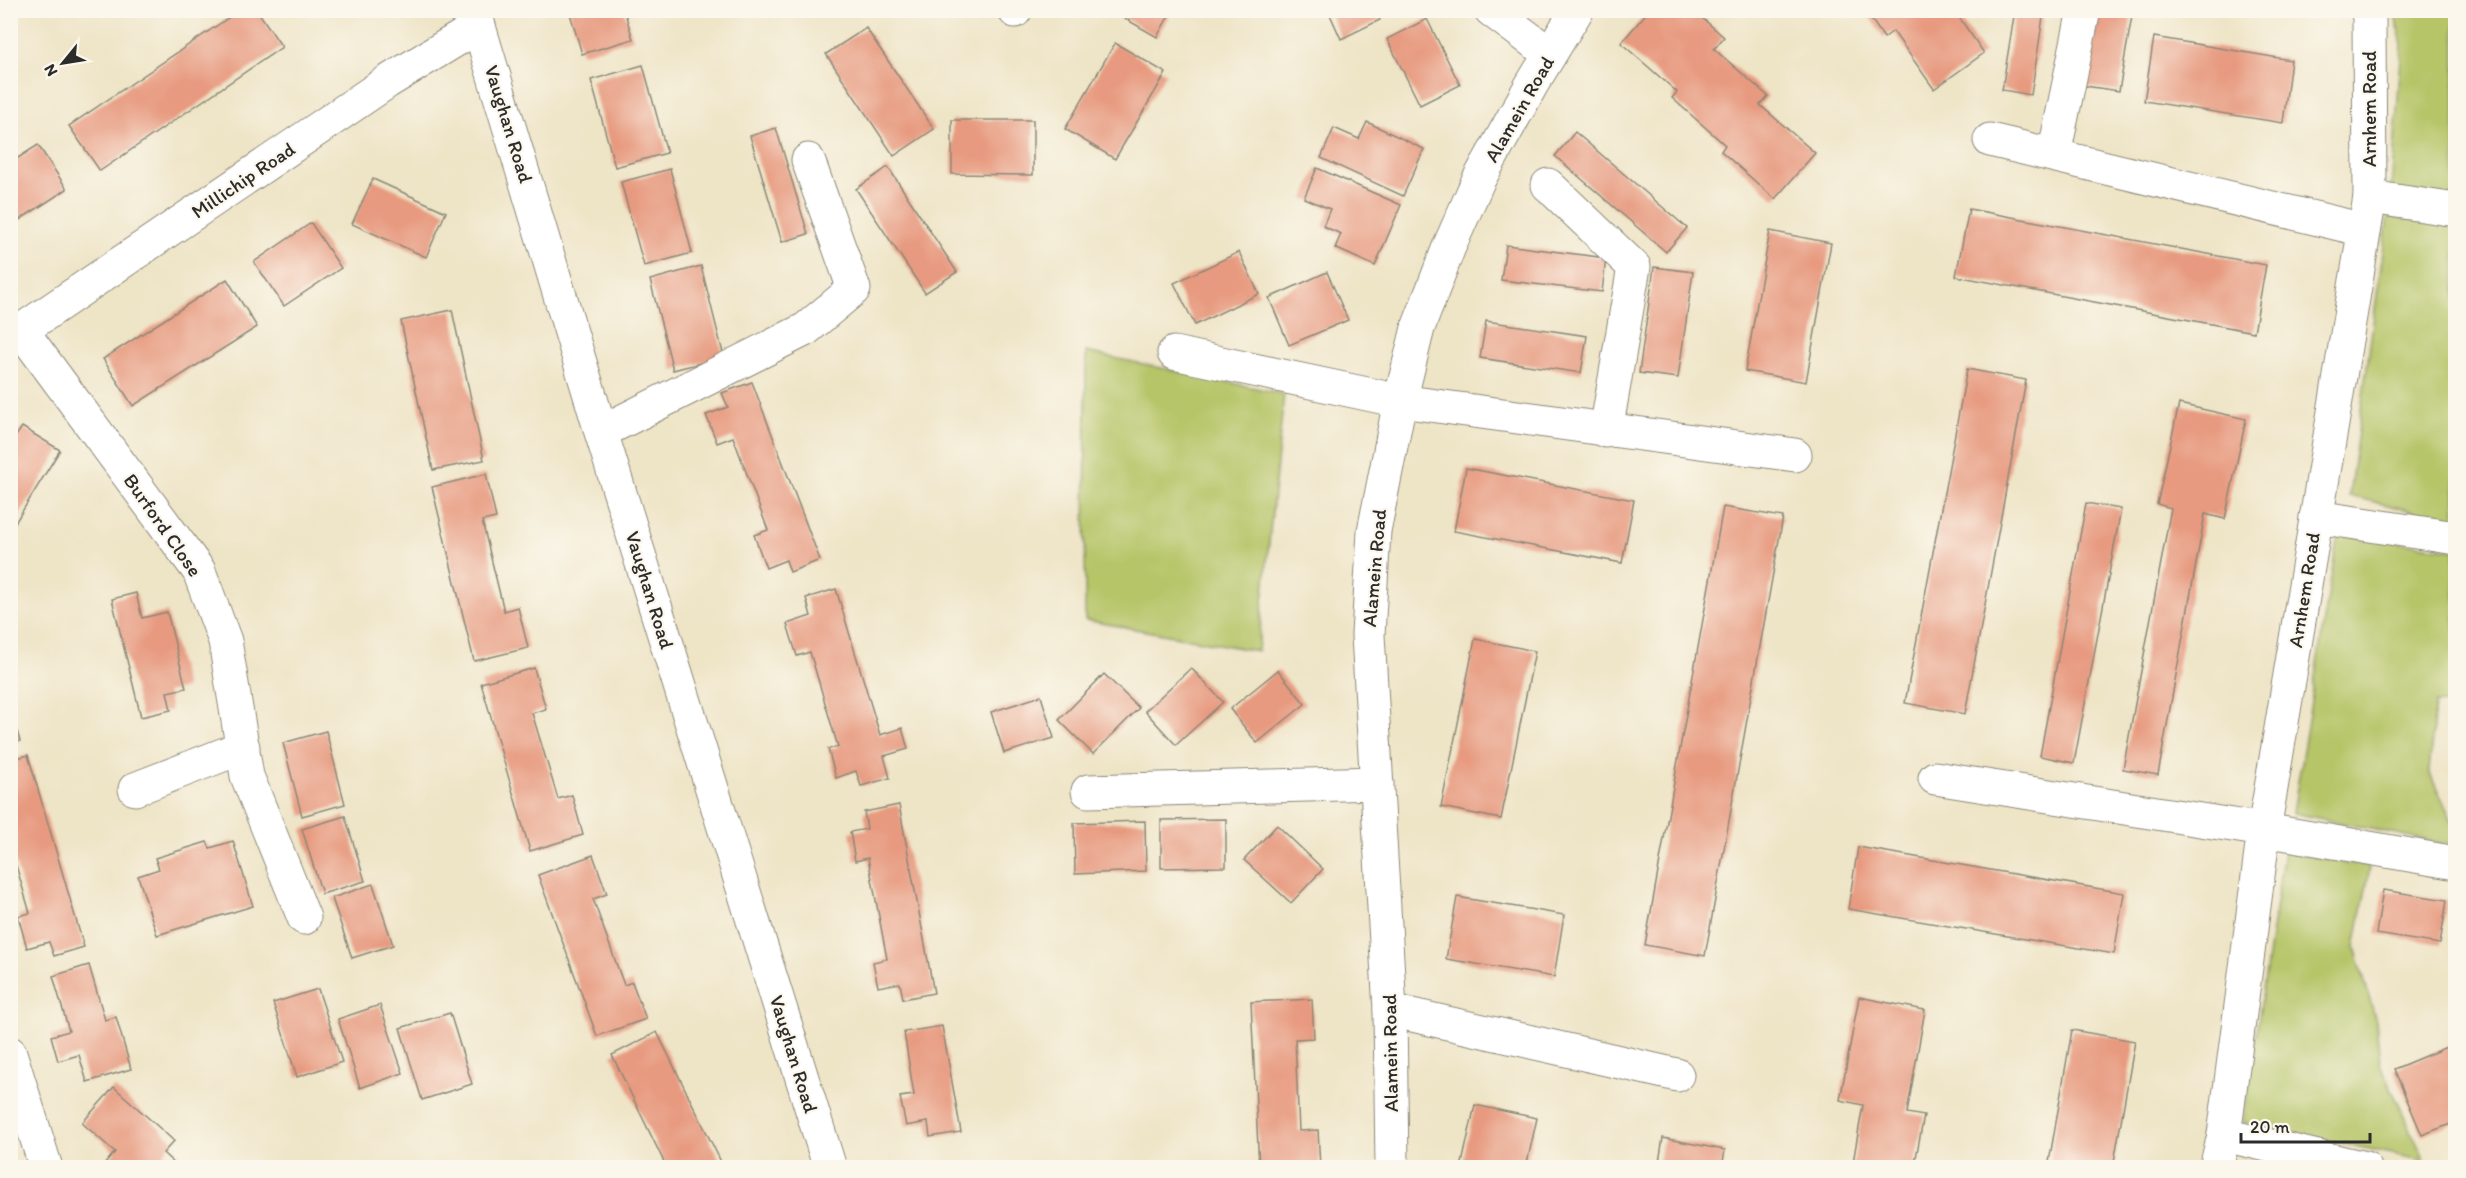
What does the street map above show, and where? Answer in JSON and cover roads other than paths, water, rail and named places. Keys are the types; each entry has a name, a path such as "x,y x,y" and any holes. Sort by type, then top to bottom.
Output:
{"street":[{"path":"1491,10 1550,54"},
{"name":"Alamein Road","path":"1392,1167 1390,1010 1368,635 1374,531 1400,401 1418,328 1449,247 1478,181 1577,10"},
{"path":"2054,155 2084,10"},
{"name":"Arnhem Road","path":"2216,1167 2224,1135 2264,830 2370,197 2376,13"},
{"name":"Millichip Road","path":"16,335 477,19"},
{"name":"Vaughan Road","path":"477,19 601,432 830,1167"},
{"path":"1990,140 2364,230"},
{"path":"601,432 806,329 854,289 808,160"},
{"path":"1548,185 1634,267 1606,431"},
{"path":"2370,197 2456,210"},
{"name":"Burford Close","path":"16,335 199,571 225,641 247,776 304,918"},
{"path":"1174,353 1400,401 1606,431 1795,455"},
{"path":"2316,517 2456,538"},
{"path":"135,789 243,747"},
{"path":"1935,778 2456,863"},
{"path":"1088,791 1377,783"},
{"path":"1390,1010 1677,1075"},
{"path":"10,1053 46,1167"},
{"path":"2224,1135 2365,1167"}]}
